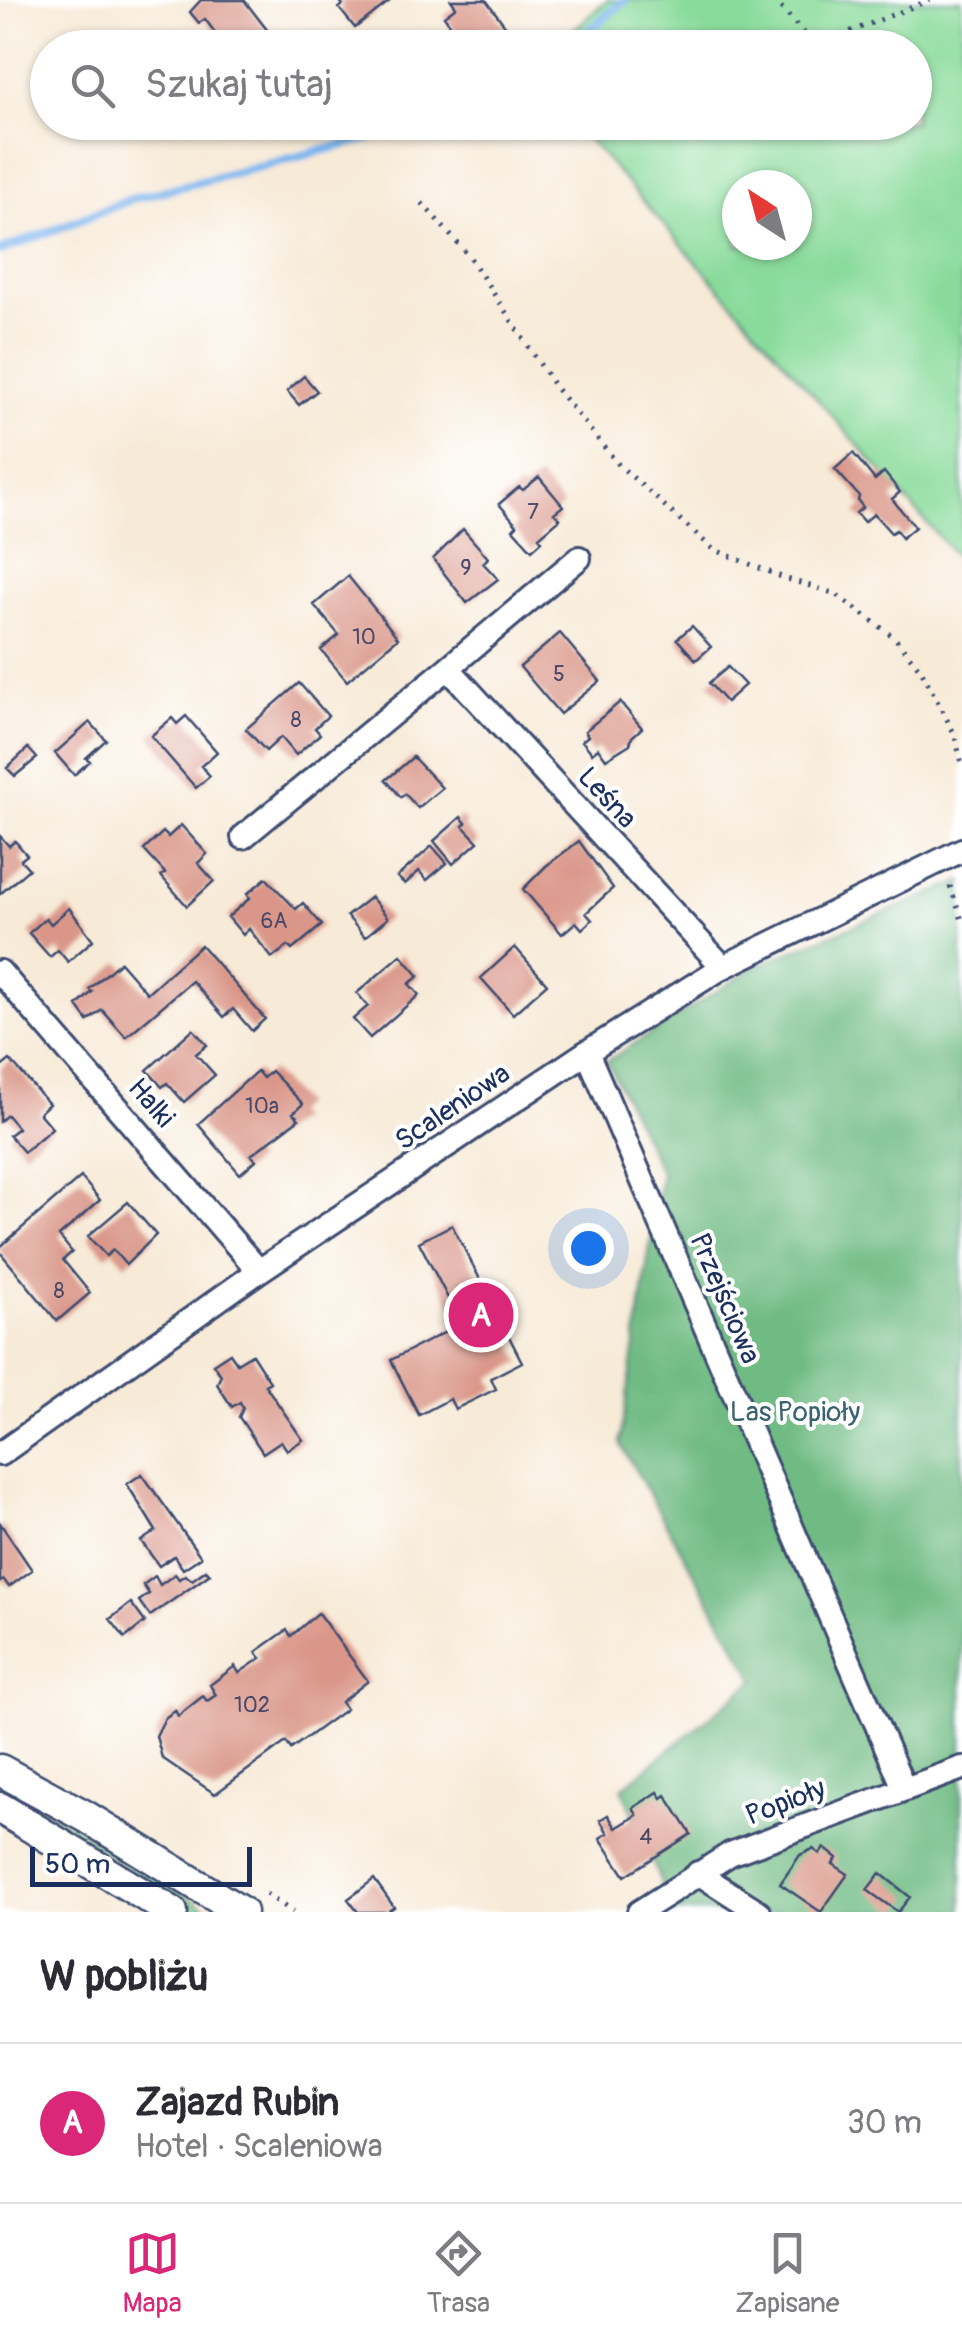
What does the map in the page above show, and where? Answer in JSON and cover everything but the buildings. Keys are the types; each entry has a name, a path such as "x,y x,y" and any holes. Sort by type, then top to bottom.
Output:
{"street":[{"path":"243,838 579,558"},
{"name":"Leśna","path":"448,668 723,968"},
{"name":"Scaleniowa","path":"0,1454 259,1271 588,1052 723,968 951,855"},
{"name":"Halki","path":"0,972 259,1271"},
{"name":"Przejściowa","path":"588,1052 904,1788"},
{"name":"Popioły","path":"639,1912 730,1854 962,1768"},
{"path":"0,1770 85,1816 241,1912"},
{"path":"0,1808 172,1912"},
{"path":"698,1873 759,1912"}],"path":[{"path":"774,0 801,30"},
{"path":"854,30 930,0"},
{"path":"422,203 469,256 555,388 618,465 713,548 784,578 836,594 895,638 921,670 954,733 962,764"},
{"path":"951,855 962,920"}],"green space":[{"path":"607,0 962,0 962,563 589,140 932,140 932,30 573,30"},
{"name":"Las Popioły","path":"962,881 962,1912 673,1912 622,1788 755,1680 620,1443 661,1173 607,1061 759,964"},
{"path":"0,1788 77,1829 213,1912 199,1912 72,1833 0,1795"}],"waterway":[{"path":"590,30 625,0"},
{"path":"0,251 132,199 363,140"}],"place":[{"name":"Zajazd Rubin","path":"481,1315"}]}
